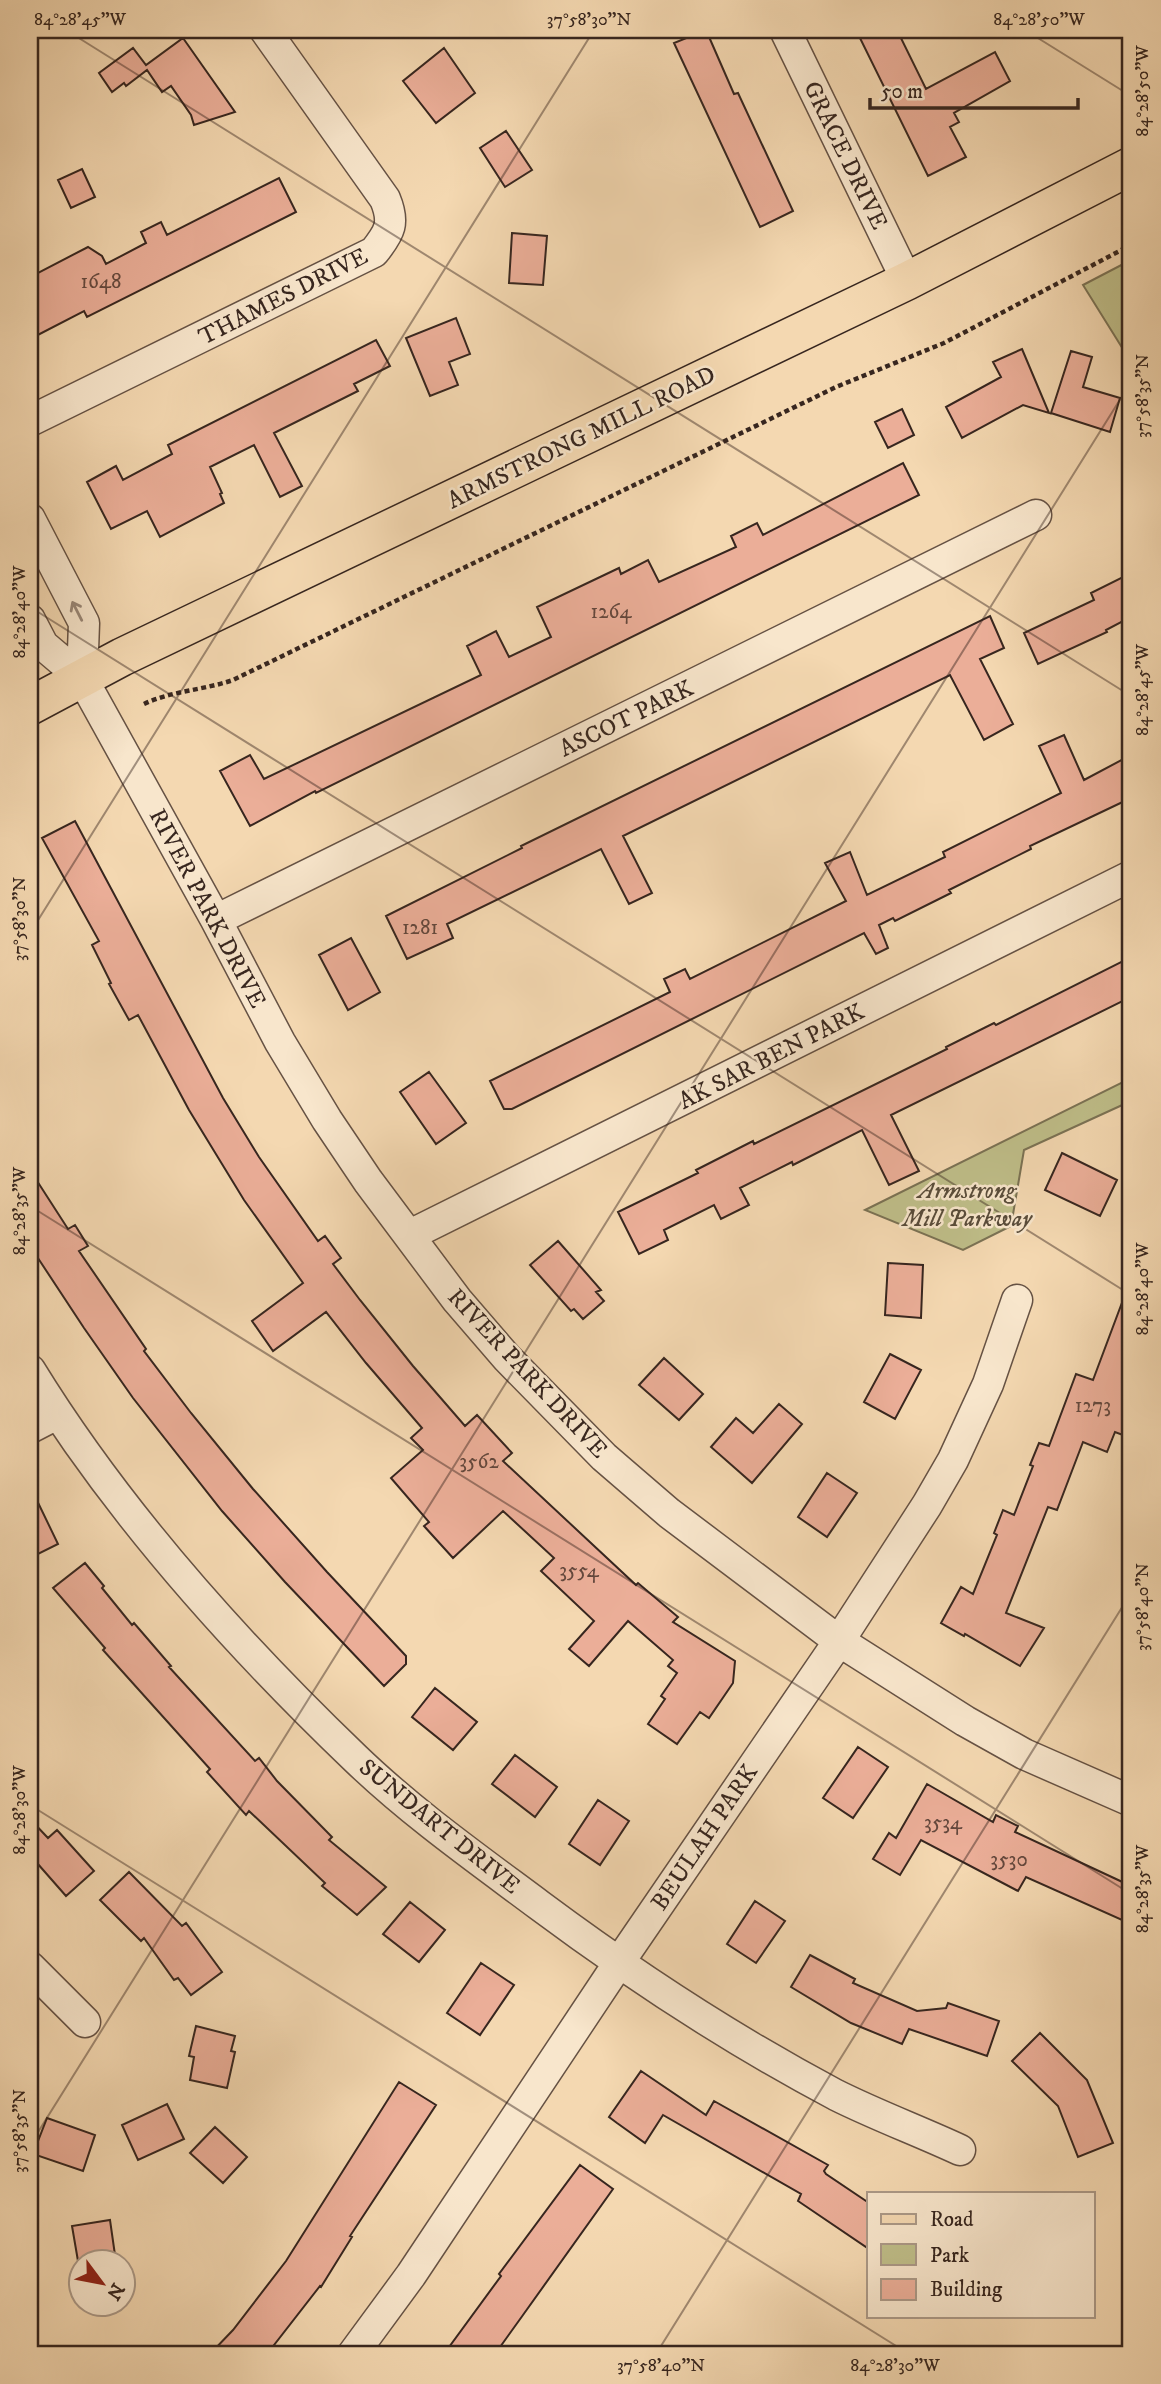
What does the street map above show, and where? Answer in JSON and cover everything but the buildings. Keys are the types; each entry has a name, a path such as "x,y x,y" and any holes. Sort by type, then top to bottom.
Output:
{"main road":[{"name":"ARMSTRONG MILL ROAD","path":"30,706 122,657 907,281 1131,166"}],"street":[{"name":"THAMES DRIVE","path":"30,421 374,252 384,239 390,227 391,213 385,199 265,30"},
{"name":"GRACE DRIVE","path":"785,30 907,281"},
{"name":"ASCOT PARK","path":"216,920 1036,515"},
{"path":"30,519 84,623 82,678"},
{"name":"RIVER PARK DRIVE","path":"30,620 43,645 82,678 280,1042 327,1120 368,1181 457,1300 507,1358 604,1457 669,1513 839,1641 965,1721 1024,1754 1131,1801"},
{"name":"AK SAR BEN PARK","path":"410,1235 1131,876"},
{"name":"BEULAH PARK","path":"353,2354 411,2275 618,1964 839,1641 927,1505 953,1460 988,1384 1017,1300"},
{"name":"SUNDART DRIVE","path":"30,1370 57,1414 136,1520 203,1599 356,1759 412,1808 618,1964 818,2085 960,2150"},
{"path":"30,1428 57,1414"},
{"path":"30,1968 85,2022"}],"path":[{"path":"144,704 160,697 233,680 823,393 944,343 1131,244"}],"green space":[{"path":"1131,260 1131,362 1083,285"},
{"name":"Armstrong Mill Parkway","path":"1131,1078 1131,1101 1024,1150 1011,1226 963,1250 865,1210"}]}
